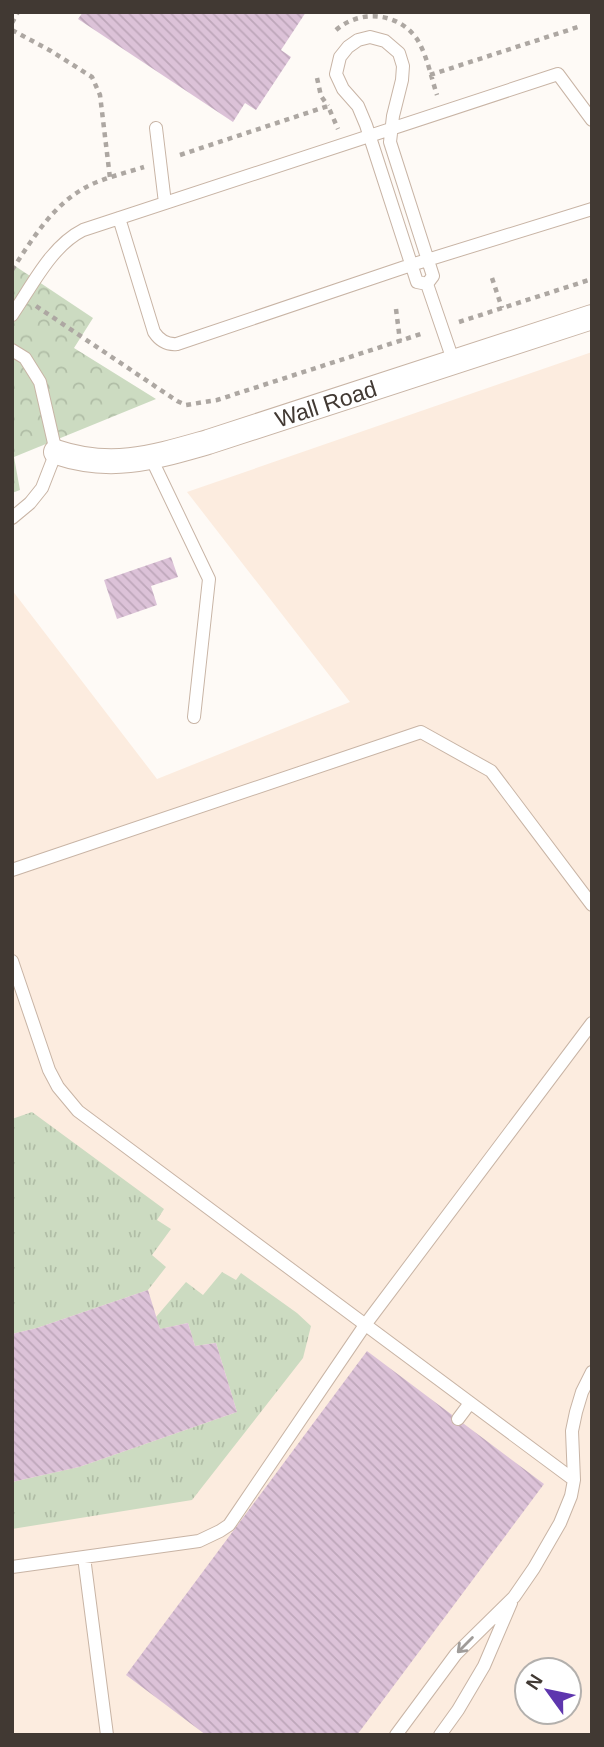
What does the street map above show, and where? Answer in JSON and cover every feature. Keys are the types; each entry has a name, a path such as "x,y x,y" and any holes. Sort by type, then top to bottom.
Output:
{"street":[{"name":"Wall Road","path":"56,452 106,462 151,458 208,442 592,317"}],"lane":[{"path":"370,37 385,41 399,53 403,66 390,142 433,276 427,284 417,282 370,136 358,106 343,89 336,74 340,57 358,40 370,37"},
{"path":"12,315 53,254 72,235 83,230 558,74 592,120"},
{"path":"156,128 165,203"},
{"path":"119,218 155,332 158,338 171,345 411,265 592,209"},
{"path":"427,284 454,363"},
{"path":"12,350 24,358 40,382 56,452 42,488 30,503 12,518"},
{"path":"151,458 209,579 194,717"},
{"path":"12,870 422,732 491,771 592,905"},
{"path":"12,961 49,1070 58,1087 78,1111 574,1480"},
{"path":"12,1567 199,1541 229,1525 365,1325 592,1023"},
{"path":"440,1735 484,1667 514,1597 560,1523 571,1496 574,1480 572,1431 582,1392 592,1372"},
{"path":"458,1419 471,1403"},
{"path":"84,1557 107,1735"},
{"path":"396,1735 456,1654 514,1597"},
{"path":"449,1735 458,1710"}],"path":[{"path":"12,23 18,12"},
{"path":"430,75 578,27"},
{"path":"12,30 92,78 100,95 110,178"},
{"path":"180,155 328,106 340,134"},
{"path":"12,270 37,232 67,200 84,188 144,167"},
{"path":"492,278 502,309"},
{"path":"467,320 592,279"},
{"path":"38,307 186,405 217,400 417,335"},
{"path":"396,309 400,341"}],"shaded area":[{"path":"592,352 592,1735 12,1735 12,590 157,779 350,702 187,492"}],"green space":[{"path":"12,264 93,318 74,348 156,399 14,457 20,490 12,493"},
{"path":"32,1112 164,1209 157,1220 171,1229 152,1255 166,1267 148,1290 12,1334 12,1119"},
{"path":"222,1272 236,1280 241,1273 311,1326 303,1358 192,1500 12,1529 12,1482 79,1467 237,1412 216,1343 195,1346 188,1323 160,1329 156,1317 186,1282 203,1295"}],"building":[{"path":"83,12 306,12 281,50 291,57 256,110 245,103 233,122 78,19"},
{"path":"171,557 178,577 151,586 157,605 117,619 104,580"},
{"path":"148,1290 160,1329 188,1323 195,1346 216,1343 237,1412 79,1467 12,1482 12,1334"},
{"path":"367,1351 544,1484 357,1735 206,1735 126,1675"}]}
